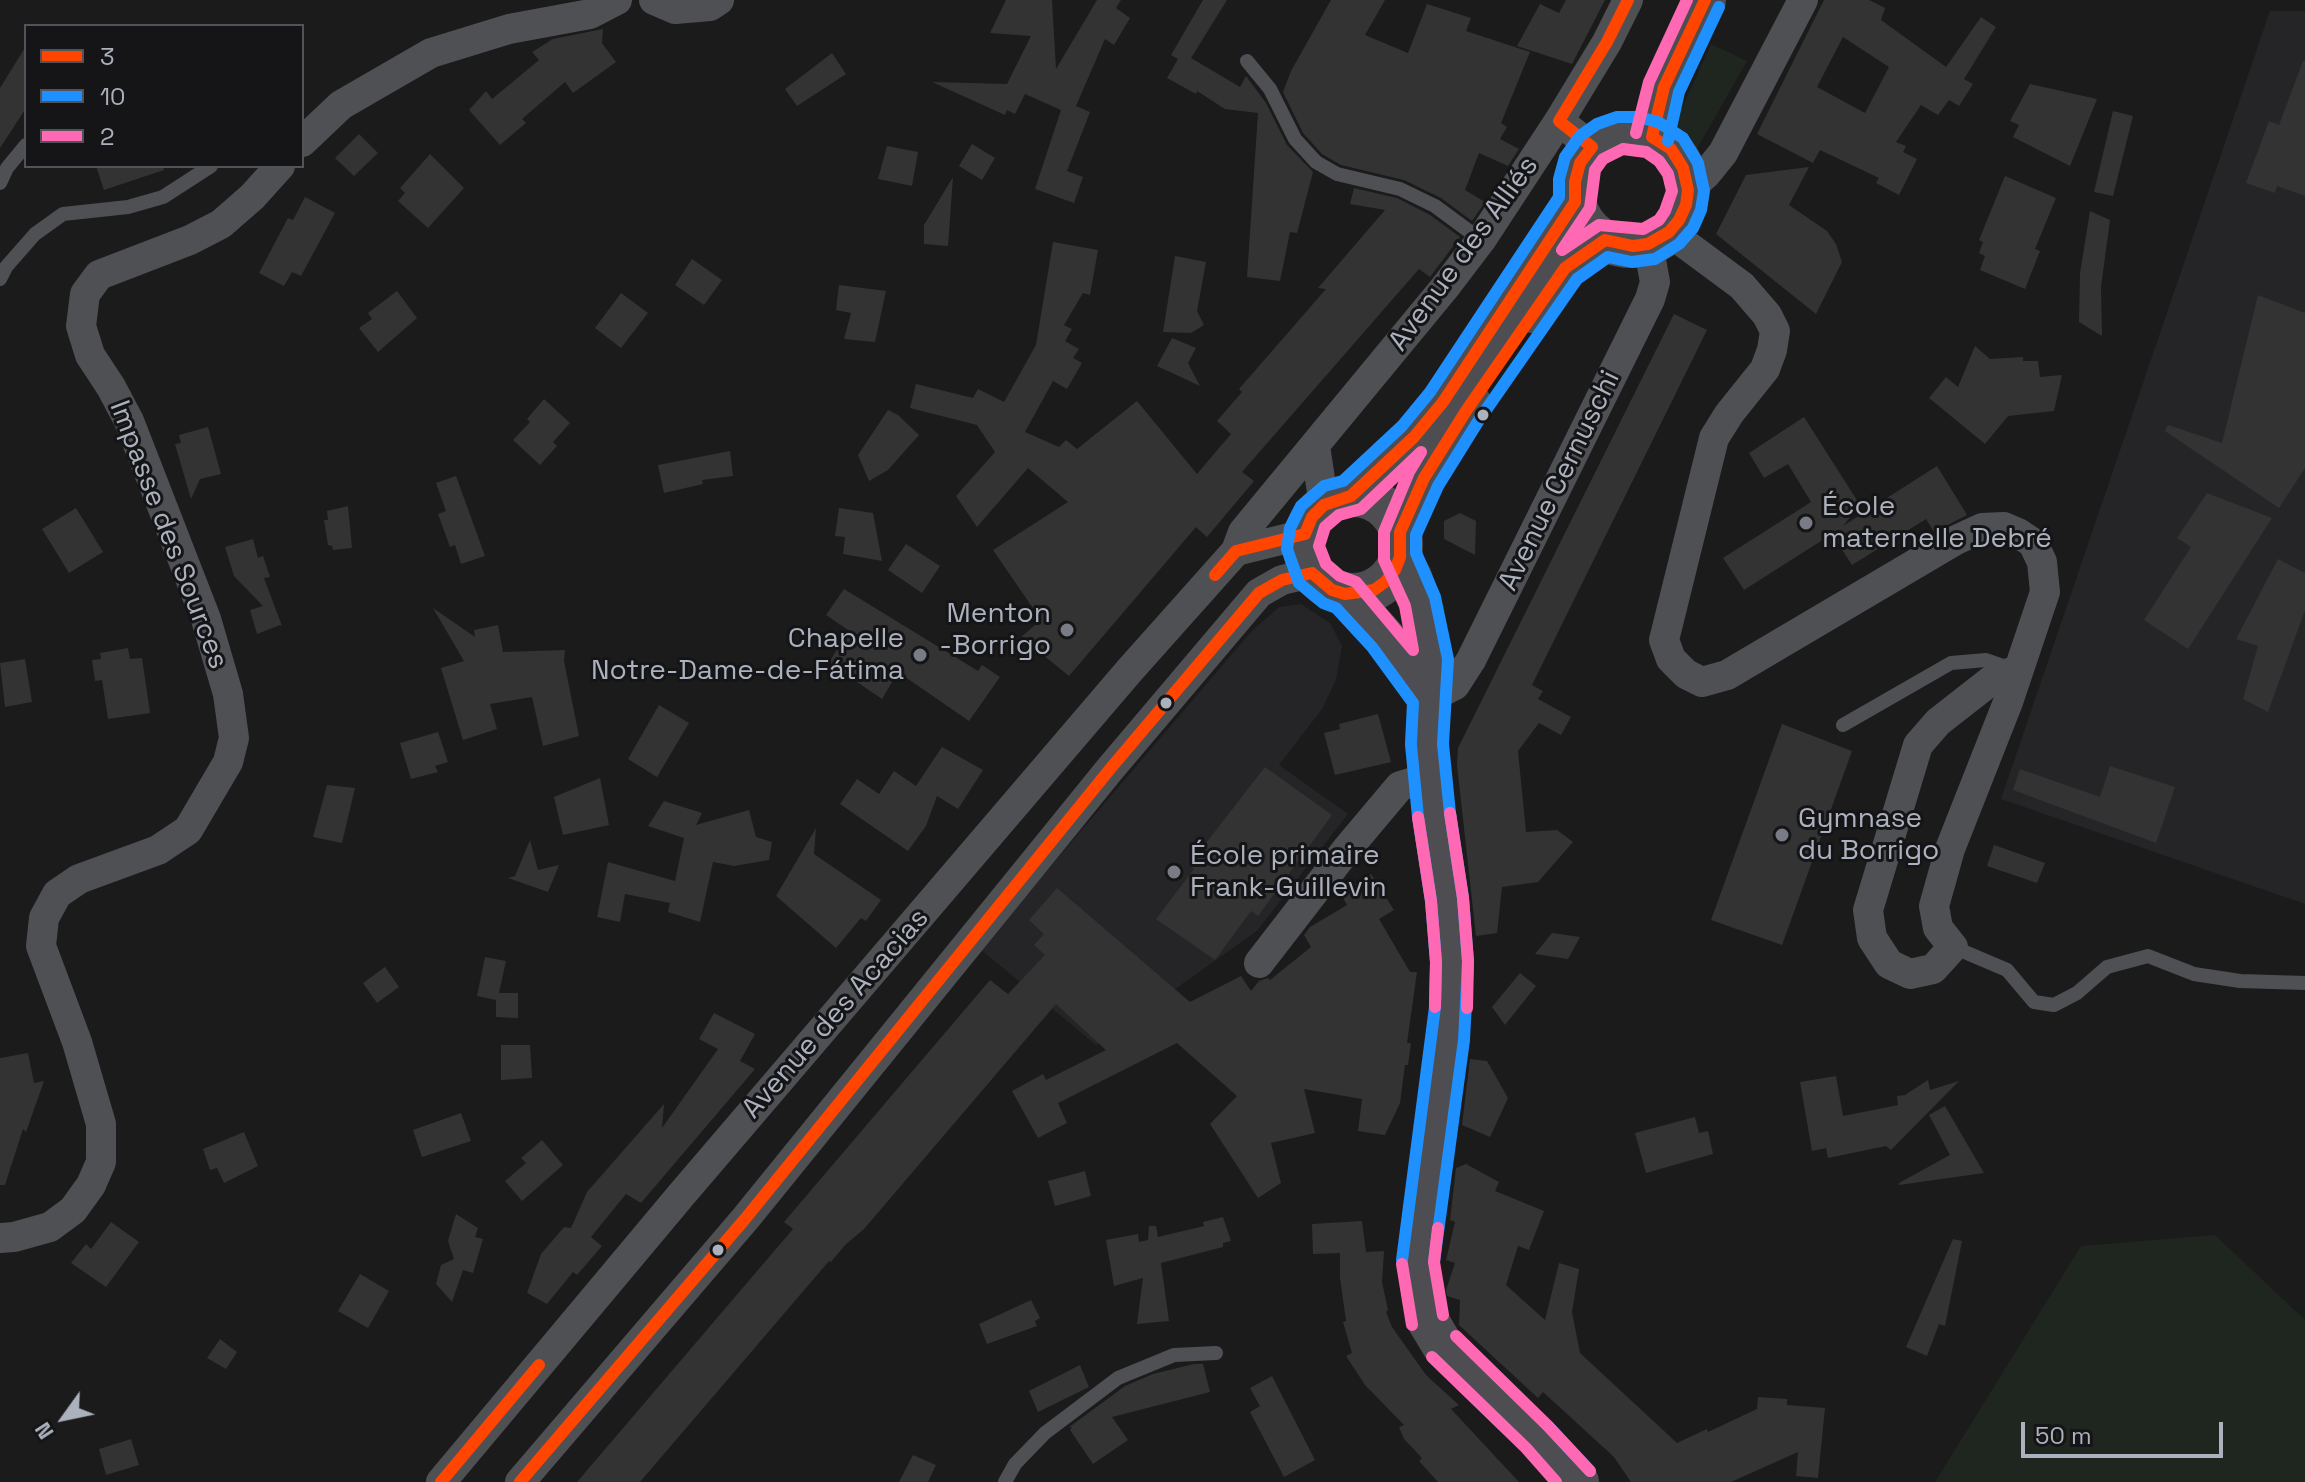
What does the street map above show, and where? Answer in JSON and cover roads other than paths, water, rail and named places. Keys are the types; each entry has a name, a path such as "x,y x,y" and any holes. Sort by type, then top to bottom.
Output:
{"street":[{"path":"305,133 341,105 431,53 509,29 590,14 617,0"},
{"path":"654,0 675,9 710,6 719,0"},
{"name":"Avenue des Alliés","path":"1315,446 1481,240 1559,121 1607,42 1628,0"},
{"path":"1652,137 1664,87 1705,0"},
{"path":"1688,190 1723,153 1803,0"},
{"path":"1559,121 1592,147"},
{"path":"1620,133 1652,137 1671,149 1683,168 1688,190 1686,205 1679,220 1659,238 1633,246 1605,240 1591,230 1575,202 1575,182 1580,163 1592,147 1605,138 1620,133"},
{"name":"Impasse des Sources","path":"0,1238 50,1227 73,1210 91,1185 101,1162 101,1124 77,1042 41,946 44,918 57,894 79,879 158,850 188,830 228,762 234,738 228,694 206,619 129,421 90,355 81,326 85,294 99,275 190,240 221,224 278,168"},
{"path":"1327,540 1443,402 1575,202"},
{"path":"1659,238 1742,286 1767,315 1775,331 1765,369 1714,438 1664,640 1671,659 1686,674 1702,682 1727,675 1954,541 1982,528 2004,527 2033,543 2042,562 2045,592 2008,702 1950,849 1934,906 1938,928 1953,947 1933,969 1910,974 1889,964 1872,938 1868,910 1918,745 1938,722 1974,693 1993,679 2017,670"},
{"name":"Avenue Cernuschi","path":"1429,698 1455,685 1471,660 1650,299 1655,282 1659,238"},
{"path":"1327,540 1374,590 1395,570 1400,544 1424,478 1466,411 1565,268 1605,240"},
{"path":"1315,446 1327,540 1384,637 1429,698"},
{"name":"Avenue des Acacias","path":"441,1482 682,1194 1129,671 1236,551 1243,532 1315,446"},
{"path":"1236,551 1327,540 1376,502 1395,520 1420,602 1432,661 1428,761 1447,899 1452,978 1451,1008 1418,1262 1423,1298 1428,1321 1443,1346 1537,1437 1578,1482"},
{"name":"Avenue des Acacias","path":"520,1482 745,1219 1110,769 1259,593 1282,580 1327,540"},
{"path":"1259,963 1347,849 1400,786 1410,781 1428,761"}],"lane":[{"path":"1247,61 1270,89 1295,139 1316,162 1337,174 1400,189 1481,240"},
{"path":"0,183 7,168 24,147"},
{"path":"0,279 6,267 35,234 63,214 128,207 163,197 208,168"},
{"path":"1843,725 1951,663 1986,660 2017,670"},
{"path":"1953,947 2007,970 2034,1002 2054,1005 2077,993 2107,967 2148,956 2194,974 2240,981 2305,983"},
{"path":"1005,1482 1015,1464 1045,1433 1118,1378 1174,1355 1216,1353"}],"place":[{"name":"École maternelle Debré","path":"1806,523"},
{"name":"Menton -Borrigo","path":"1067,630"},
{"name":"Chapelle Notre-Dame-de-Fátima","path":"920,655"},
{"name":"Gymnase du Borrigo","path":"1782,835"},
{"name":"École primaire Frank-Guillevin","path":"1174,872"}]}
